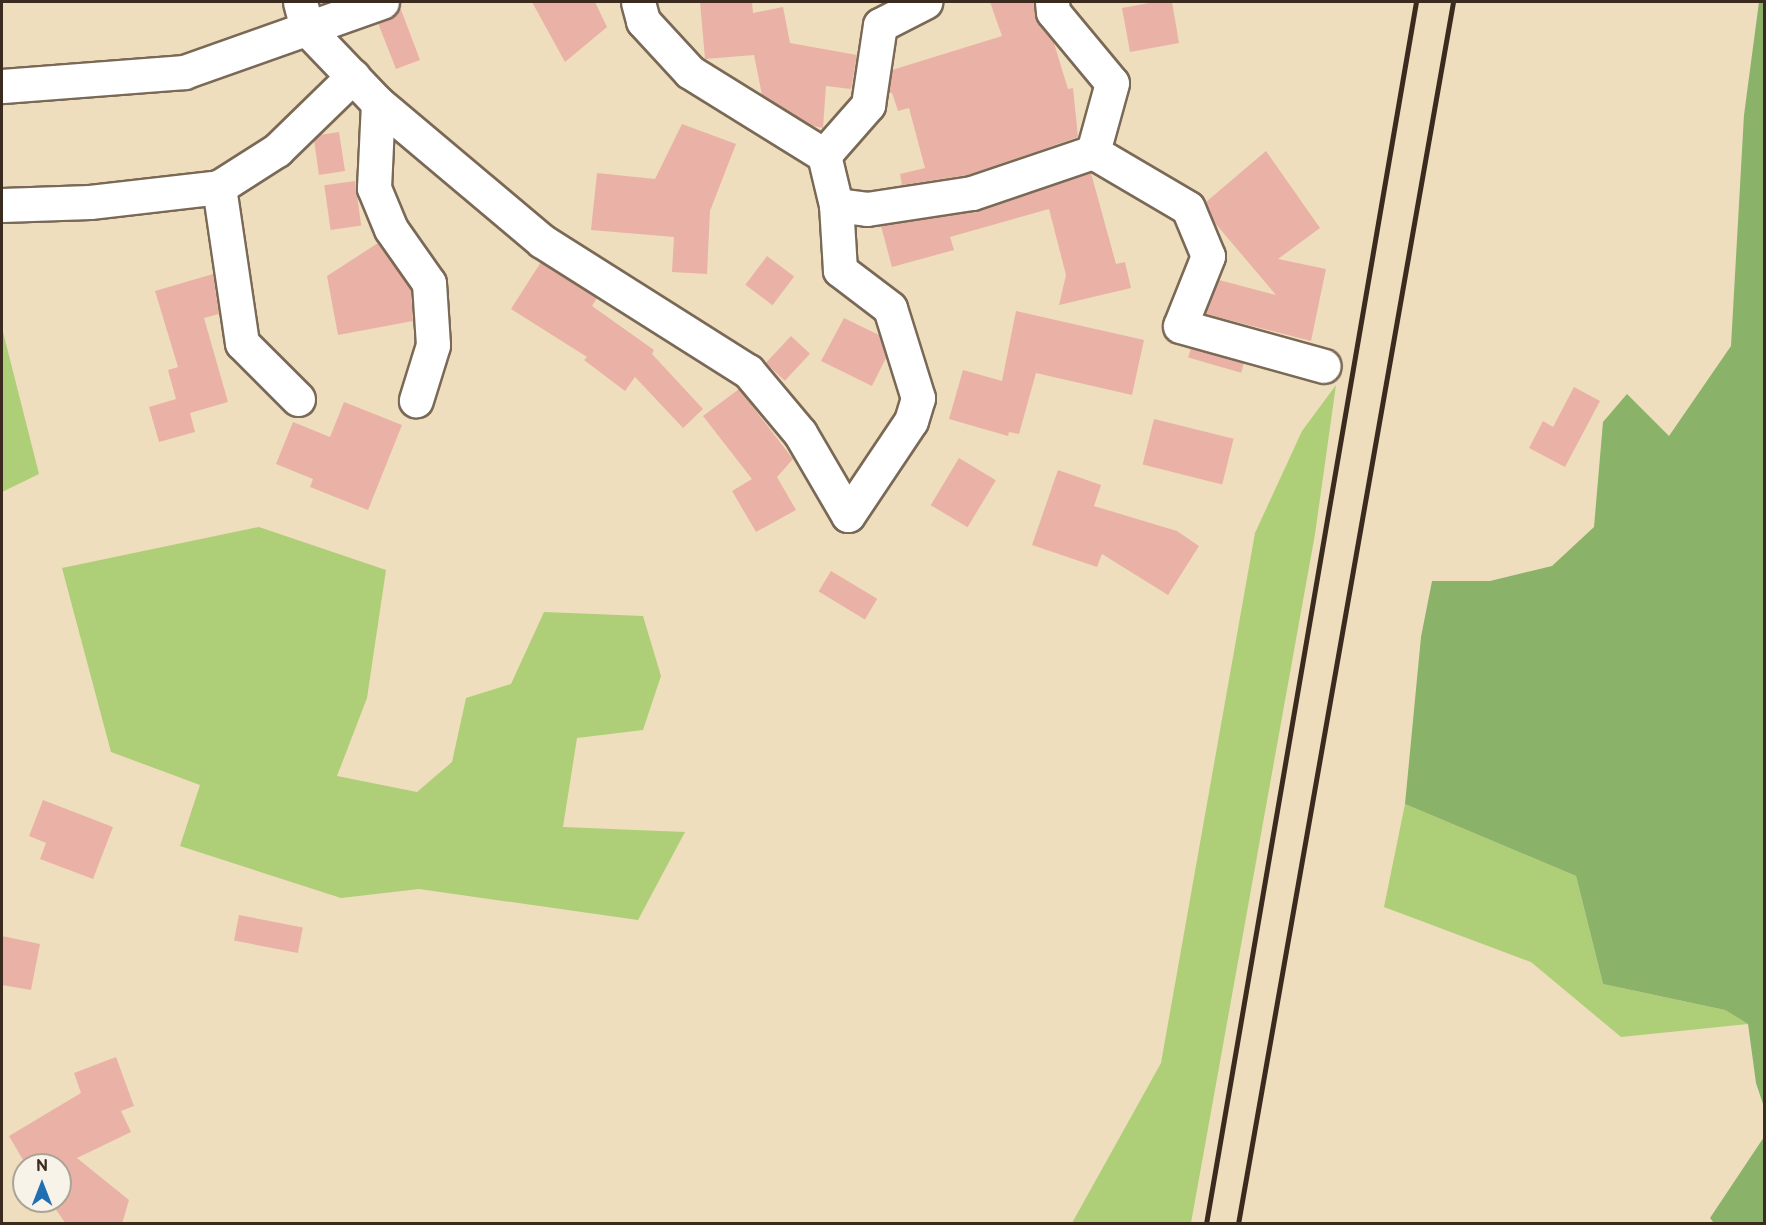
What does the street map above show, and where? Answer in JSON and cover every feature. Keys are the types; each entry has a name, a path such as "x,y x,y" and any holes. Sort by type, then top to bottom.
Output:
{"street":[{"path":"2,86 184,72 304,15 382,2"},
{"path":"304,15 352,76 378,103 542,241 748,371 800,433 848,515 911,421 918,398 890,308 840,270 836,205 824,155 690,72 643,21 638,2"},
{"path":"824,155 868,105 880,25 925,2"},
{"path":"1052,2 1053,12 1112,83 1093,152"},
{"path":"2,205 90,202 219,187 278,150 352,76"},
{"path":"378,103 374,188 391,230 429,283 433,345 416,400"},
{"path":"836,205 867,210 972,193 1093,152 1188,208 1208,256 1180,326 1324,366"},
{"path":"219,187 242,343 298,399"}],"green space":[{"path":"1759,2 1764,2 1764,1107 1756,1083 1748,1024 1725,1010 1603,984 1576,876 1405,804 1421,637 1432,581 1490,581 1552,566 1594,527 1603,422 1627,394 1669,436 1731,346 1744,115"},
{"path":"2,328 39,474 2,492"},
{"path":"1336,385 1315,534 1191,1223 1072,1223 1161,1063 1255,533 1302,431"},
{"path":"259,527 386,570 367,698 337,776 417,792 452,762 466,698 511,684 544,612 643,616 661,676 643,730 577,738 563,827 685,832 638,920 419,889 341,898 180,846 200,785 111,752 62,568"},
{"path":"1405,804 1576,876 1603,984 1725,1010 1748,1024 1621,1037 1531,962 1384,907"},
{"path":"1764,1137 1764,1223 1714,1223 1710,1218"}],"building":[{"path":"532,2 595,2 607,27 565,62"},
{"path":"700,2 752,2 753,13 783,7 790,43 857,55 851,89 826,86 823,128 813,126 762,95 754,55 705,59"},
{"path":"990,2 1034,2 1038,23 1054,43 1068,89 1073,88 1078,137 968,175 902,185 900,174 925,168 909,108 898,111 892,93 889,93 892,70 1002,36"},
{"path":"1155,2 1172,2 1179,43 1130,52 1122,8"},
{"path":"400,7 420,60 396,69 378,23 396,15"},
{"path":"682,124 736,144 710,211 707,274 672,272 674,237 591,230 597,173 655,179"},
{"path":"339,132 345,171 319,175 314,140 319,135"},
{"path":"1266,151 1320,228 1278,259 1326,269 1311,341 1205,314 1219,280 1276,295 1215,223 1206,202"},
{"path":"1091,173 1116,264 1125,262 1131,288 1059,305 1066,275 1049,209 950,237 954,250 892,267 881,226 978,211"},
{"path":"355,181 361,226 331,230 324,185"},
{"path":"378,243 411,289 413,321 338,335 327,276"},
{"path":"767,256 794,276 772,305 745,285"},
{"path":"541,262 597,298 592,306 654,350 652,354 703,409 683,428 635,377 625,391 584,360 587,357 511,309"},
{"path":"213,274 219,314 204,318 228,402 190,413 195,432 159,442 149,407 176,399 168,370 178,367 155,291"},
{"path":"1016,311 1144,340 1132,395 1036,373 1019,434 1009,432 1008,436 949,419 963,370 1002,381"},
{"path":"844,318 879,335 886,358 872,386 821,361"},
{"path":"791,336 810,354 785,381 766,363"},
{"path":"1191,348 1244,363 1241,373 1188,358"},
{"path":"1574,387 1600,401 1565,467 1529,448 1543,421 1553,427"},
{"path":"739,389 793,459 777,477 796,510 756,532 732,491 752,479 703,416"},
{"path":"344,402 402,425 368,510 310,487 313,479 276,464 293,422 330,437"},
{"path":"1154,419 1234,439 1222,484 1143,465"},
{"path":"959,458 996,480 968,527 931,505"},
{"path":"1058,470 1101,485 1094,506 1177,531 1199,546 1168,595 1102,554 1097,567 1032,545"},
{"path":"831,571 877,599 865,619 819,592"},
{"path":"43,800 113,827 93,879 40,859 46,843 29,836"},
{"path":"239,915 303,927 298,953 234,941"},
{"path":"2,936 40,944 31,990 2,985"},
{"path":"116,1057 134,1106 121,1111 131,1132 77,1158 129,1200 122,1224 66,1224 58,1213 72,1213 72,1153 19,1153 9,1136 81,1093 74,1073"}],"railway":[{"path":"1206,1224 1416,2"},
{"path":"1238,1224 1453,2"}]}
